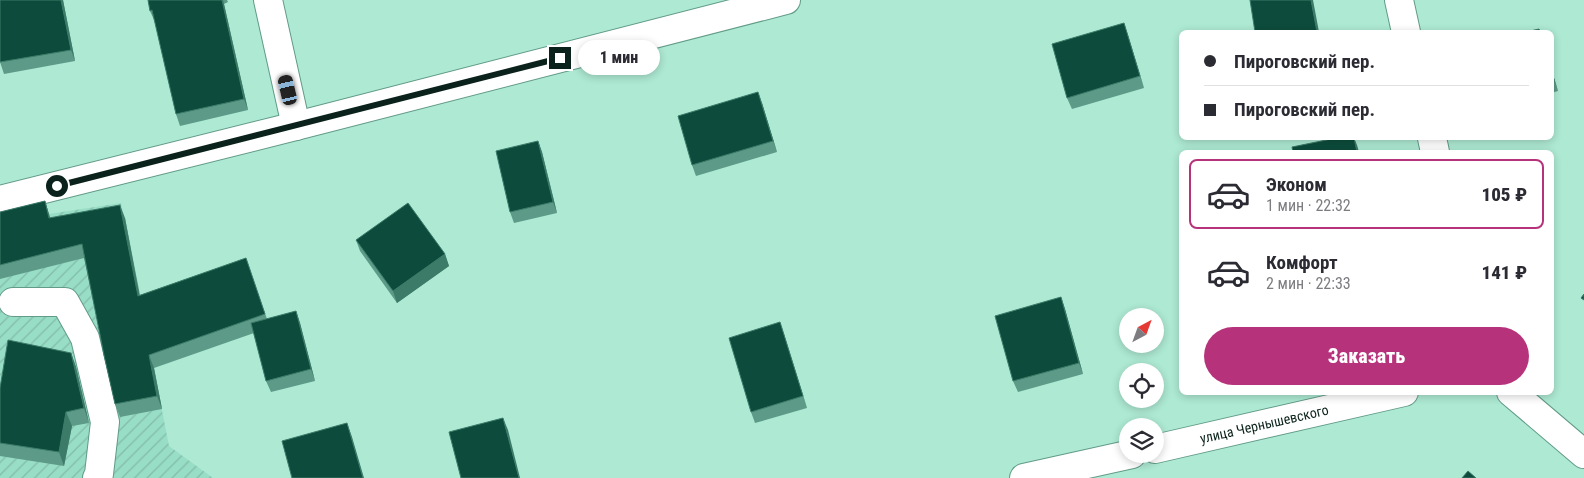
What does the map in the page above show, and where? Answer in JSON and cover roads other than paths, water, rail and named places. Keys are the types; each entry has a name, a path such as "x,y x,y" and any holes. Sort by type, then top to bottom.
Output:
{"street":[{"path":"268,0 296,126"},
{"path":"0,200 786,0"},
{"path":"1398,0 1406,30"},
{"path":"14,302 65,302 85,338 104,422 97,478"},
{"name":"улица Чернышевского","path":"1164,447 1391,395"},
{"path":"1515,395 1584,454"},
{"path":"1024,478 1119,457"}]}
